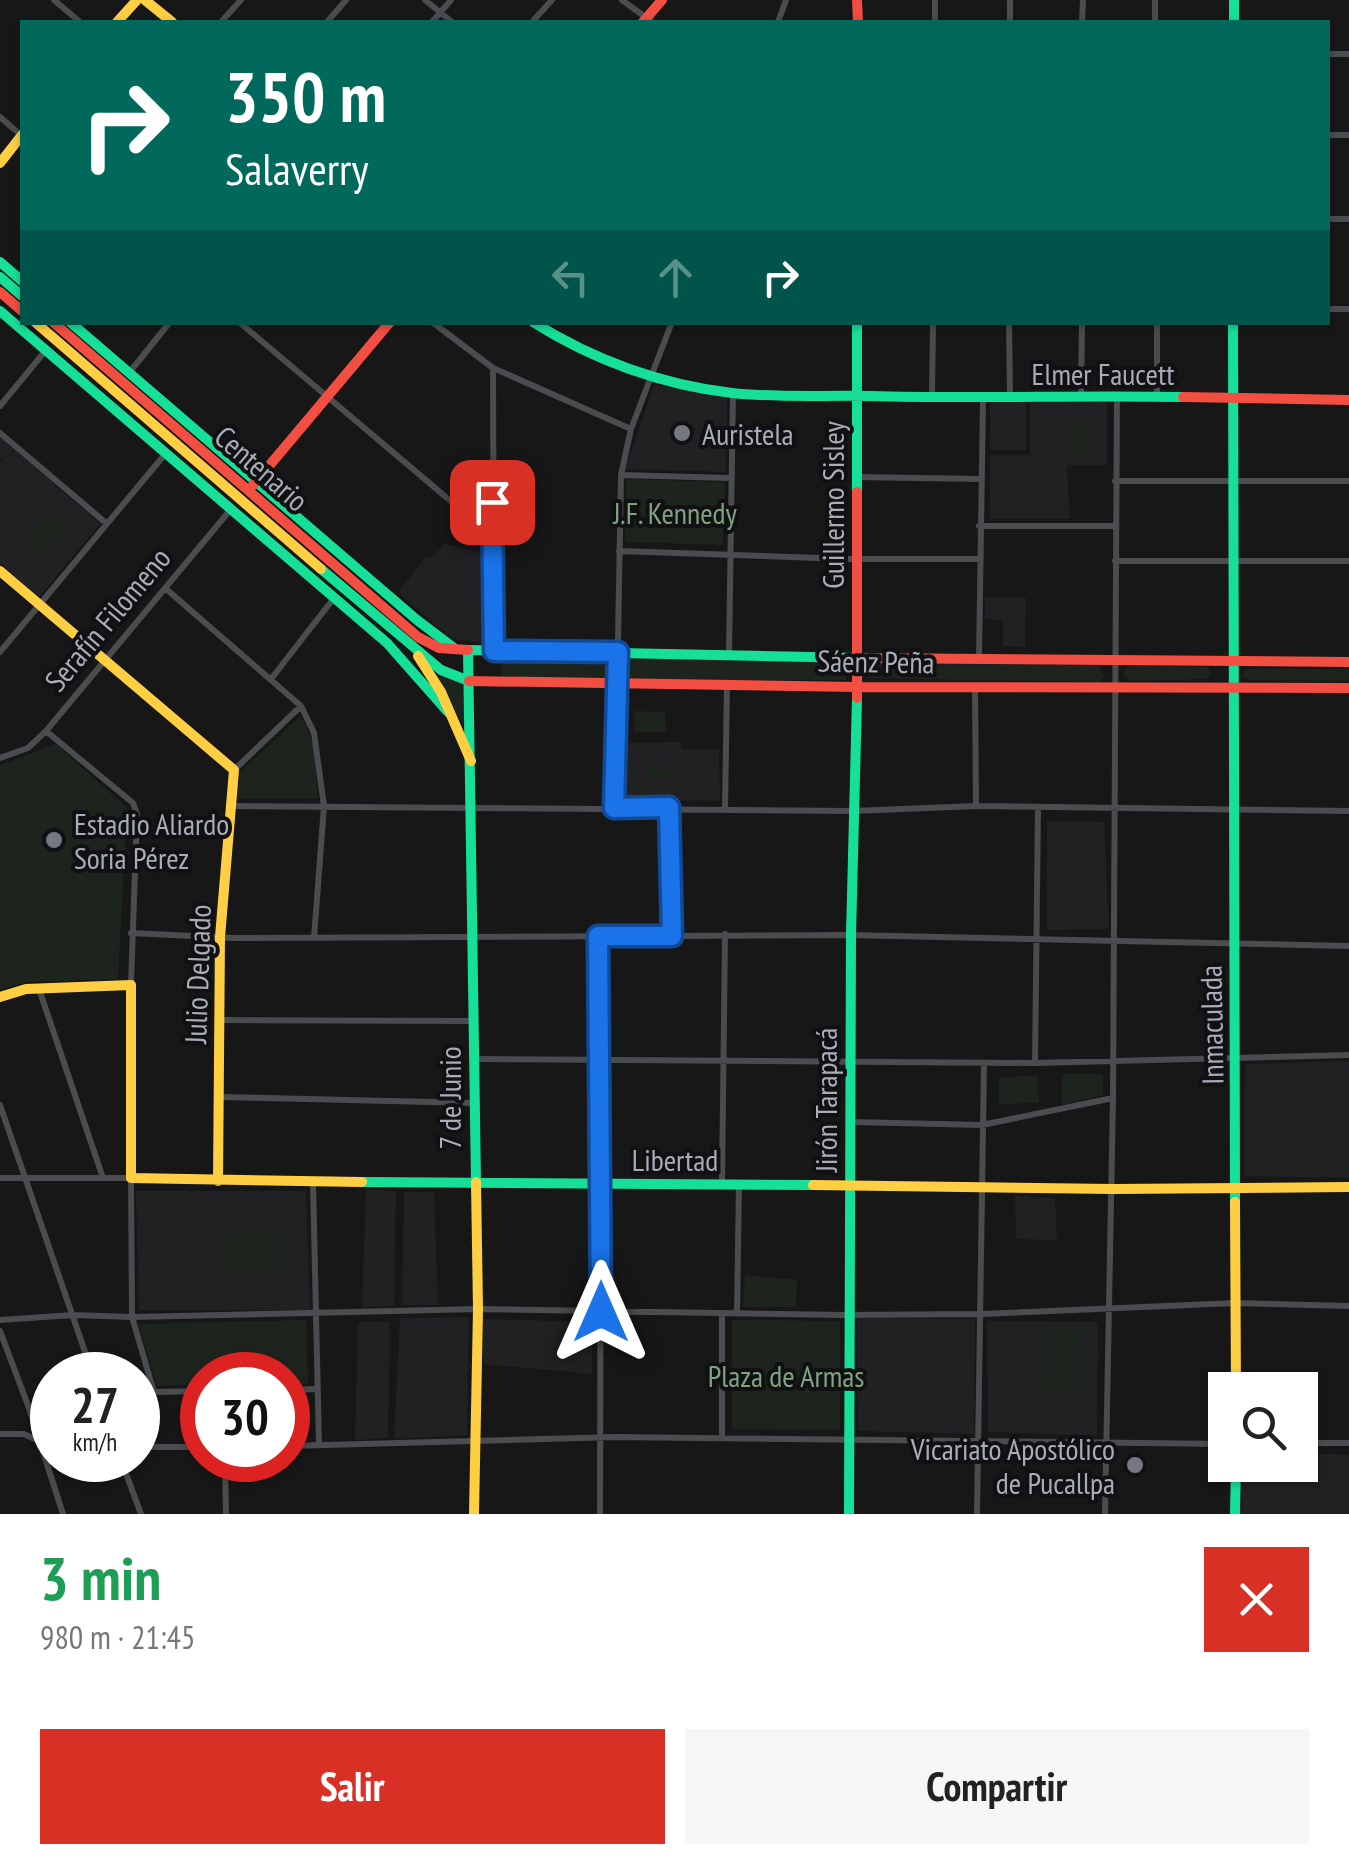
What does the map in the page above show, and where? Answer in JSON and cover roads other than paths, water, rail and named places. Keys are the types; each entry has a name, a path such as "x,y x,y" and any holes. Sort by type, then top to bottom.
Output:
{"main road":[{"path":"119,20 137,0"},
{"path":"145,0 170,20"},
{"path":"0,164 20,139"},
{"path":"0,262 20,280"},
{"path":"0,277 20,294"},
{"path":"0,292 20,310"},
{"path":"0,310 386,642 453,718"},
{"name":"Centenario","path":"40,325 249,489 413,648"},
{"name":"Centenario","path":"58,325 394,616 439,648"},
{"path":"73,325 249,489 417,620 462,650"},
{"name":"Serafín Filomeno","path":"231,509 387,325"},
{"name":"Elmer Faucett","path":"538,325 569,345 651,377 733,393 983,399 1081,395 1349,400"},
{"name":"Guillermo Sisley","path":"857,325 857,687"},
{"name":"Inmaculada","path":"1234,325 1236,1372"},
{"path":"0,570 234,770"},
{"path":"413,648 441,692 471,761"},
{"name":"Sáenz Peña","path":"413,648 441,670 469,681 1349,688"},
{"name":"Sáenz Peña","path":"439,648 859,658 1349,662"},
{"name":"7 de Junio","path":"462,650 469,681 471,761 478,1309 474,1514"},
{"name":"Jirón Tarapacá","path":"849,1514 851,935 857,687"},
{"name":"Julio Delgado","path":"218,1180 220,937 234,770"},
{"path":"0,997 39,988 131,985 130,1178"},
{"name":"Libertad","path":"130,1178 1236,1191 1349,1187"},
{"path":"1235,1514 1236,1482"}],"street":[{"path":"54,0 78,20"},
{"path":"223,20 240,0"},
{"path":"329,20 346,0"},
{"path":"425,0 449,20"},
{"path":"434,20 452,0"},
{"path":"534,20 552,0"},
{"path":"622,0 645,20"},
{"path":"0,117 20,134"},
{"path":"129,373 168,325"},
{"path":"241,325 492,536"},
{"path":"436,325 493,368 631,429"},
{"path":"614,808 621,475 631,429 671,325"},
{"path":"932,396 933,325"},
{"path":"1009,325 1010,398"},
{"path":"1081,395 1082,325"},
{"path":"1156,398 1157,325"},
{"path":"0,406 46,350"},
{"path":"493,368 494,651"},
{"path":"729,653 733,393"},
{"path":"1105,1514 1114,1059 1117,396"},
{"path":"979,658 983,399"},
{"path":"0,434 106,523"},
{"path":"0,652 166,454"},
{"path":"621,475 731,478"},
{"path":"856,477 980,479"},
{"path":"1115,481 1349,482"},
{"name":"Serafín Filomeno","path":"0,758 28,748 46,731 231,509"},
{"path":"980,526 1115,526"},
{"path":"619,551 856,560 980,559"},
{"path":"1115,560 1349,561"},
{"path":"165,588 301,706 319,750 324,806 314,938"},
{"path":"271,679 334,598"},
{"path":"725,808 727,686"},
{"path":"976,686 976,806"},
{"path":"234,770 301,706"},
{"path":"46,731 133,803 138,814 131,985"},
{"path":"232,806 853,811 976,806 1349,811"},
{"path":"669,807 672,936"},
{"path":"1034,1063 1038,807"},
{"path":"131,933 314,938 851,935 1349,946"},
{"path":"722,1184 725,934"},
{"path":"598,936 600,1514"},
{"path":"39,988 103,1178"},
{"path":"219,1020 474,1021"},
{"path":"474,1058 1034,1063 1349,1055"},
{"path":"977,1514 984,1063"},
{"path":"220,1097 474,1103"},
{"path":"850,1122 982,1125 1113,1098"},
{"path":"0,1105 85,1352"},
{"name":"Libertad","path":"0,1178 130,1178"},
{"path":"130,1178 132,1317 154,1392 180,1391"},
{"path":"313,1183 319,1446"},
{"path":"737,1314 738,1184"},
{"path":"0,1320 73,1315 478,1309 849,1315 1235,1304 1349,1306"},
{"path":"722,1315 722,1439"},
{"path":"0,1331 30,1414"},
{"path":"310,1390 316,1390"},
{"path":"0,1434 30,1437"},
{"path":"310,1446 599,1438 1208,1444"},
{"path":"1318,1443 1349,1443"},
{"path":"53,1482 63,1514"},
{"path":"129,1482 141,1514"},
{"path":"225,1482 226,1514"}],"place":[{"name":"Auristela","path":"682,433"},
{"name":"Estadio Aliardo Soria Pérez","path":"54,840"},
{"name":"Vicariato Apostólico de Pucallpa","path":"1135,1465"}],"park label":[{"name":"J.F. Kennedy","path":"675,512"},
{"name":"Plaza de Armas","path":"786,1375"}]}
